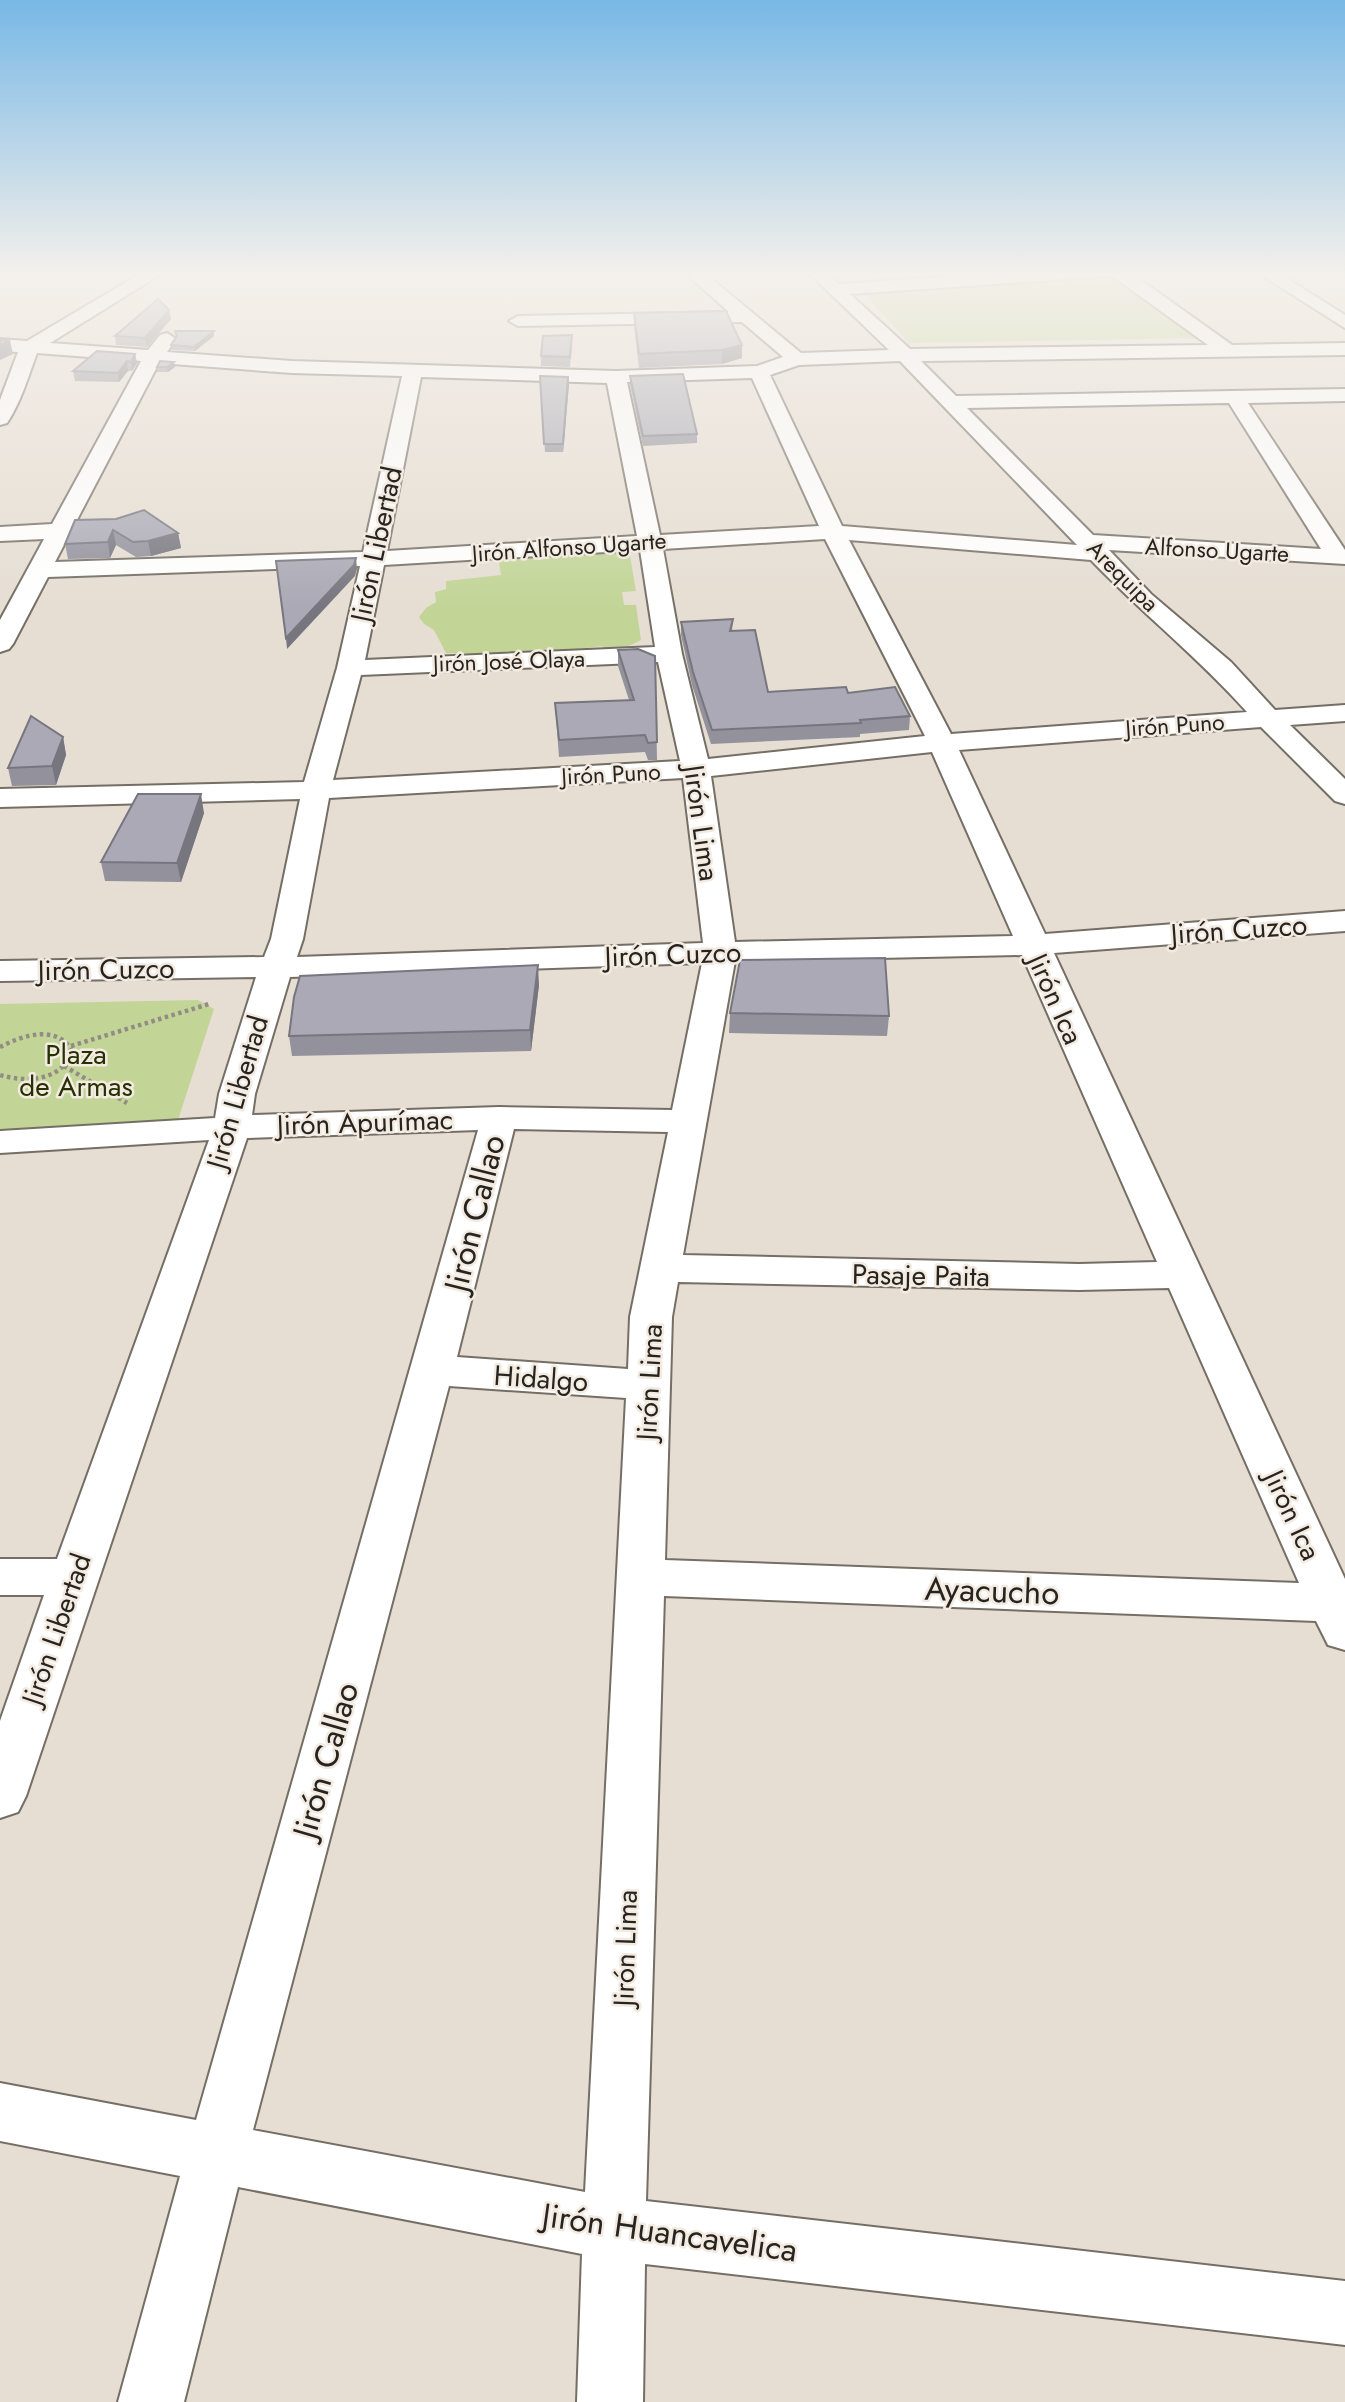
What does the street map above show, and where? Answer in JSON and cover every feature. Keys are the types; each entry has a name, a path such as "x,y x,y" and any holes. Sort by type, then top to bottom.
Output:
{"street":[{"path":"0,644 139,383"},
{"name":"Jirón Libertad","path":"0,1796 232,1127 237,1094 274,967 286,939 316,790 350,668 410,383"},
{"name":"Jirón Lima","path":"610,2402 614,2229 651,1317 720,952 695,769 669,654 650,542 617,383"},
{"name":"Jirón Ica","path":"764,383 833,531 942,743 1182,1274 1341,1613"},
{"name":"Arequipa","path":"933,383 1142,599 1222,668 1267,718 1345,795"},
{"path":"0,419 7,394"},
{"path":"952,402 1345,395"},
{"path":"1234,396 1342,557"},
{"path":"0,534 59,531"},
{"name":"Jirón Alfonso Ugarte","path":"38,570 371,559 833,531 1095,548"},
{"name":"Alfonso Ugarte","path":"1095,548 1342,557"},
{"name":"Jirón José Olaya","path":"350,668 669,654"},
{"name":"Jirón Puno","path":"0,798 316,790 695,769 942,743 1345,713"},
{"name":"Jirón Cuzco","path":"0,971 274,967 1032,944 1345,921"},
{"name":"Jirón Apurímac","path":"0,1142 232,1127 499,1118 688,1121"},
{"name":"Jirón Callao","path":"151,2402 215,2152 434,1370 499,1118"},
{"name":"Pasaje Paita","path":"660,1268 1079,1278 1182,1274"},
{"name":"Hidalgo","path":"434,1370 649,1385"},
{"path":"0,1577 74,1577"},
{"name":"Ayacucho","path":"640,1577 1341,1613"},
{"name":"Jirón Huancavelica","path":"0,2112 614,2229 1345,2313"}],"path":[{"path":"71,1046 209,1004"},
{"path":"0,1074 22,1080 46,1076 64,1066 72,1056 71,1046 60,1037 41,1034 20,1037 1,1046"},
{"path":"64,1066 136,1108"}],"green space":[{"path":"620,551 630,556 636,591 622,592 624,605 636,605 641,640 629,646 606,650 602,646 524,653 446,653 434,630 419,617 426,608 436,602 435,592 446,589 446,581 501,575 498,558"},
{"name":"Plaza de Armas","path":"198,1000 214,1009 176,1126 0,1141 0,1004"}],"building":[{"path":"540,383 568,383 563,444 544,444"},
{"path":"632,383 685,383 697,434 643,436"},
{"path":"144,510 178,533 133,542 113,530 108,542 65,544 75,520 116,519"},
{"path":"356,558 354,565 286,638 276,561"},
{"path":"733,619 730,631 755,630 768,692 846,687 848,693 895,687 910,716 860,720 861,723 712,730 693,672 681,622"},
{"path":"638,649 655,656 657,742 648,743 645,735 559,740 555,703 634,700 618,650"},
{"path":"31,716 63,737 52,766 8,768"},
{"path":"138,794 201,794 177,863 101,862"},
{"path":"885,958 889,1016 730,1013 740,960"},
{"path":"538,965 530,1030 289,1036 294,997 300,976"}]}
